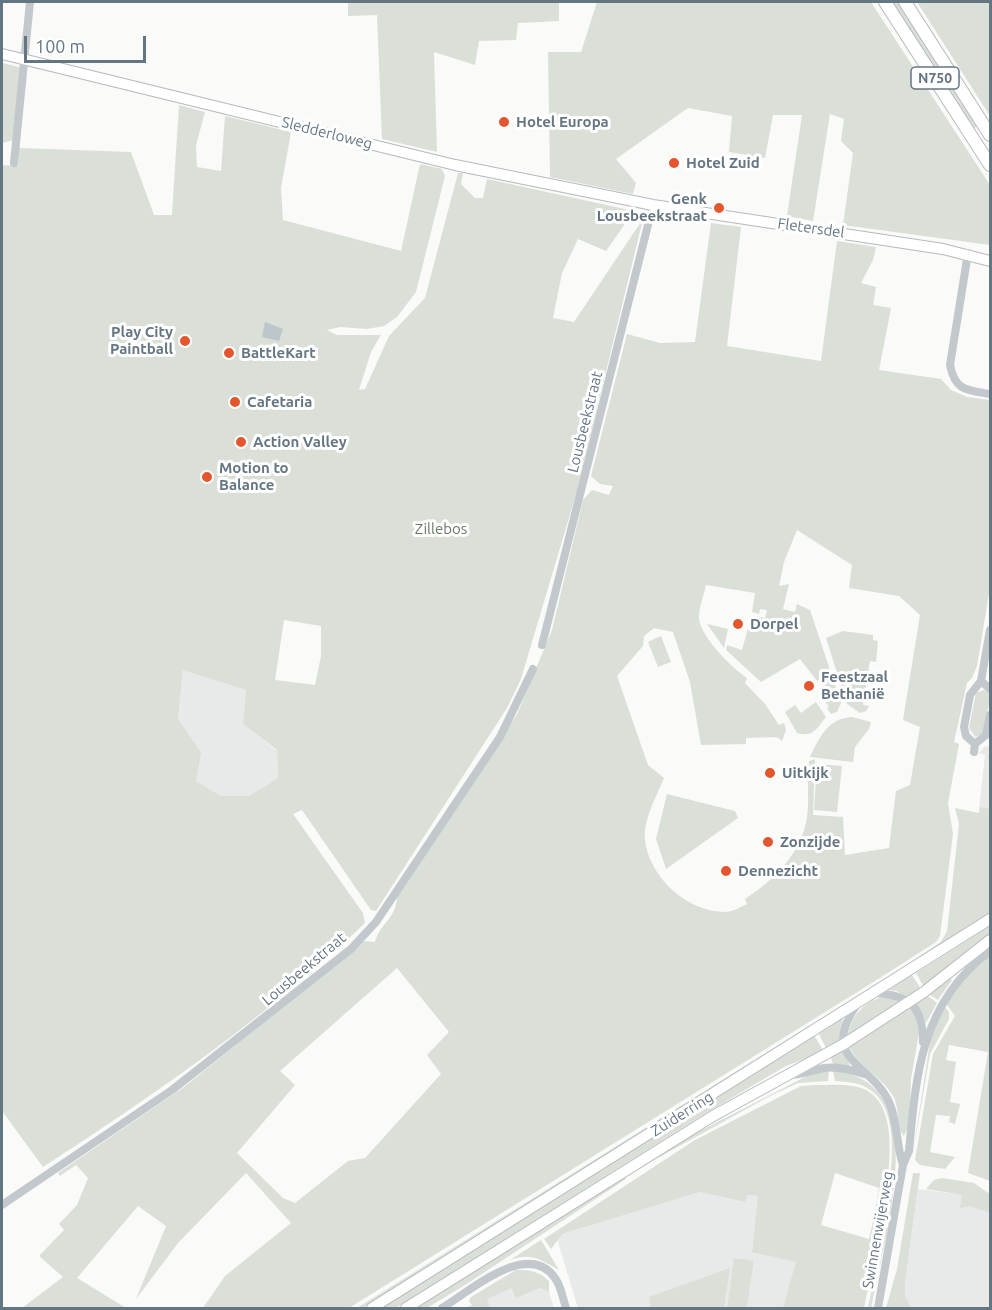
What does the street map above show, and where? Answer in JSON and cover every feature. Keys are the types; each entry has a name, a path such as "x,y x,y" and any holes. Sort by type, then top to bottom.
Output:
{"main road":[{"name":"N750","path":"885,2 990,165"},
{"name":"N750","path":"905,2 990,135"},
{"name":"Sledderloweg","path":"2,54 455,165 653,205"},
{"name":"Fletersdel","path":"653,205 968,253 990,253"},
{"name":"Fletersdel","path":"968,253 990,261"},
{"name":"Zuiderring","path":"372,1308 990,919"},
{"name":"Zuiderring","path":"406,1308 713,1116 844,1044 909,1002 990,940"}],"street":[{"path":"14,163 30,2"},
{"name":"Lousbeekstraat","path":"542,645 653,205"},
{"path":"968,253 950,365 953,379 965,389 990,394"},
{"path":"975,744 966,736 964,727 970,695 981,681 990,630"},
{"name":"Lousbeekstraat","path":"2,1205 172,1090 351,949 376,922 500,737 533,669"},
{"path":"981,681 990,689"},
{"path":"974,753 975,744 986,735 990,715"},
{"name":"Swinnenwijerweg","path":"923,1050 933,1018 950,988 990,951"},
{"path":"875,993 894,994 909,1002"},
{"name":"Swinnenwijerweg","path":"877,1306 903,1165 909,1151 923,1050 923,1025 909,1002"},
{"path":"844,1044 846,1020 857,1004"},
{"name":"Swinnenwijerweg","path":"844,1044 851,1059 889,1100 894,1114 903,1165"},
{"path":"789,1075 799,1076 825,1068 848,1069 864,1075"},
{"path":"442,1308 514,1264 537,1264 548,1270 556,1279 566,1308"}],"shaded area":[{"path":"265,322 283,329 279,341 262,337"},
{"path":"183,669 246,690 243,724 277,751 278,778 249,796 221,796 196,781 178,719"},
{"path":"985,746 990,747 990,844 974,854 985,755 979,753"},
{"path":"918,1189 963,1195 969,1206 990,1213 990,1308 910,1308 905,1295 905,1283"},
{"path":"700,1192 745,1202 748,1195 759,1196 752,1251 797,1262 783,1308 747,1308 754,1262 735,1258 727,1308 578,1308 557,1239 562,1234"},
{"path":"513,1278 549,1292 554,1308 466,1308"}],"green space":[{"path":"348,2 559,2 559,21 518,23 516,40 479,41 475,65 434,52 437,152 382,139 377,15 348,16"},
{"path":"597,2 871,2 990,185 990,245 843,225 853,153 841,141 844,119 830,114 813,221 787,216 802,115 773,115 765,158 729,152 732,116 688,108 616,159 636,183 633,194 550,177 548,52 581,52"},
{"path":"891,2 899,2 979,125 973,129"},
{"path":"917,2 990,2 990,116"},
{"path":"3,63 22,68 14,140 2,143"},
{"name":"Zillebos","path":"179,105 205,112 196,145 197,167 221,171 225,116 291,132 281,188 283,220 401,251 420,164 442,169 445,176 416,292 397,317 384,326 367,329 340,327 327,330 337,335 381,335 371,352 359,390 365,389 389,336 425,298 458,173 463,173 461,184 475,198 483,198 487,179 634,211 606,251 578,239 562,273 553,318 574,322 643,219 577,491 521,679 507,708 376,911 371,910 302,810 293,814 363,913 365,923 250,1022 128,1111 43,1167 2,1111 2,165 18,166 19,148 131,152 154,215 172,215","holes":["284,620 321,626 321,656 315,685 275,680","183,670 246,690 243,724 277,750 278,778 249,796 221,796 196,781 201,753 178,719"]},
{"path":"711,223 741,227 727,346 821,361 837,241 876,247 873,260 861,283 876,287 873,305 891,308 879,370 941,379 951,390 967,397 990,400 990,587 977,666 967,683 954,742 959,744 948,803 953,834 940,936 936,942 349,1308 203,1308 225,1276 291,1223 246,1173 178,1243 136,1299 166,1226 138,1206 77,1278 126,1308 22,1308 63,1277 39,1256 64,1230 59,1224 77,1205 88,1178 76,1165 60,1176 58,1173 184,1087 364,941 375,942 380,930 394,911 397,897 517,714 552,630 583,500 592,490 609,495 613,486 600,484 591,476 627,334 660,343 695,342","holes":["797,530 852,565 849,588 899,596 920,615 903,720 920,727 910,785 896,791 889,848 845,855 843,817 813,815 815,759 809,761 807,817 793,854 776,874 745,899 747,904 728,912 711,910 697,906 672,890 662,879 648,854 645,840 646,824 664,778 648,765 617,676 643,646 644,636 654,628 673,632 690,682 701,745 746,744 746,738 777,737 782,741 786,730 784,723 779,725 765,704 745,683 747,678 710,642 700,625 699,617 706,585 755,593 752,612 759,614 760,609 767,610 765,618 756,616 754,622 750,621 742,650 727,645 726,650 761,682 800,659 817,681 819,679 825,686 822,690 826,695 823,698 831,714 837,712 841,703 810,610 797,604 795,612 783,609 789,584 779,586 784,562","397,968 449,1032 427,1055 441,1074 365,1158 348,1161 295,1203 283,1198 237,1153 295,1085 280,1071"]},
{"path":"707,624 728,629 724,648"},
{"path":"843,631 873,635 873,640 878,641 876,662 870,661 863,705 869,706 866,711 860,713 847,704 826,638"},
{"path":"661,636 671,662 658,667 648,642"},
{"path":"984,690 989,693 990,699 983,734 975,737 969,728 976,693"},
{"path":"816,702 826,717 811,733 797,733 785,712 795,705 801,713"},
{"path":"852,717 871,722 869,729 855,747 853,762 810,757 825,730 837,721"},
{"path":"817,764 842,766 837,812 814,810"},
{"path":"667,794 735,811 738,818 666,869 656,839"},
{"path":"980,807 990,809 990,915 911,965 910,963 941,942 947,931 959,824 955,808 979,813"},
{"path":"990,926 990,936 924,987 916,973"},
{"path":"990,954 990,1181 968,1173 988,1052 949,1045 946,1060 956,1062 950,1102 960,1104 955,1124 949,1122 950,1116 936,1115 930,1152 955,1157 945,1169 920,1165 915,1160 933,1054 955,1016 945,1002 951,991"},
{"path":"912,975 921,989 909,999 897,991 888,990"},
{"path":"950,978 952,980 938,1000 927,993"},
{"path":"925,994 937,1003 926,1023 914,1002"},
{"path":"884,996 905,1002 847,1038 851,1023 859,1011 870,1002"},
{"path":"943,1005 949,1012 949,1019 930,1054 912,1159 930,1042"},
{"path":"908,1006 915,1014 919,1033 911,1079 909,1125 904,1136 893,1096 882,1082 857,1059 848,1044"},
{"path":"843,1018 841,1041 827,1050 819,1034"},
{"path":"809,1026 810,1028 363,1308 357,1308"},
{"path":"814,1035 824,1052 786,1066 701,1116 396,1308 382,1308"},
{"path":"843,1048 850,1066 833,1064 830,1055"},
{"path":"829,1070 828,1081 798,1083 634,1171 690,1136 809,1075"},
{"path":"833,1071 858,1077 876,1090 887,1107 894,1128 896,1152 889,1222 884,1221 892,1149 887,1113 879,1098 867,1088 856,1083 835,1081"},
{"path":"848,1085 866,1090 878,1100 885,1114 889,1131 889,1170 882,1220 874,1218 879,1188 835,1173 821,1225 869,1239 873,1222 881,1224 864,1308 783,1308 796,1262 752,1252 758,1196 748,1195 745,1202 700,1192 562,1234 551,1249 544,1239 695,1140 801,1086"},
{"path":"913,1173 920,1173 905,1283 905,1295 911,1308 886,1308 897,1269"},
{"path":"625,1177 626,1179 465,1285 427,1308 415,1308"},
{"path":"942,1178 974,1183 990,1194 990,1213 969,1206 960,1208 962,1195 926,1189 934,1180"},
{"path":"884,1226 888,1228 871,1308 868,1308"},
{"path":"541,1240 559,1270 530,1257 510,1260"},
{"path":"734,1258 754,1261 747,1308 727,1308"},
{"path":"730,1268 724,1308 651,1308 649,1297"},
{"path":"516,1270 542,1275 549,1281 549,1292 539,1288 516,1298 512,1288 487,1299 490,1308 474,1308 469,1301 471,1297"}],"place":[{"name":"Hotel Europa","path":"504,122"},
{"name":"Hotel Zuid","path":"674,163"},
{"name":"Genk Lousbeekstraat","path":"719,208"},
{"name":"Play City Paintball","path":"185,341"},
{"name":"BattleKart","path":"229,353"},
{"name":"Cafetaria","path":"235,402"},
{"name":"Action Valley","path":"241,442"},
{"name":"Motion to Balance","path":"207,477"},
{"name":"Dorpel","path":"738,624"},
{"name":"Feestzaal Bethanië","path":"809,686"},
{"name":"Uitkijk","path":"770,773"},
{"name":"Zonzijde","path":"768,842"},
{"name":"Dennezicht","path":"726,871"}]}
